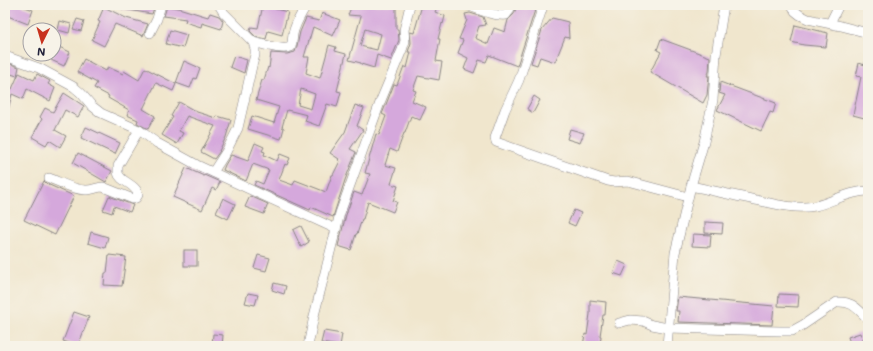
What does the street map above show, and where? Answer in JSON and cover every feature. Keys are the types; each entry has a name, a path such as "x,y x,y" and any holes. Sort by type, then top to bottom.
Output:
{"street":[{"path":"150,34 157,19 161,5"},
{"path":"214,172 238,128 256,49 253,42 224,13 219,5"},
{"path":"308,346 340,213 378,107 402,50 404,30 410,5"},
{"path":"467,5 504,16 509,11 511,5"},
{"path":"667,346 675,253 688,197 704,142 713,100 716,55 724,5"},
{"path":"792,5 795,11 808,18 868,33"},
{"path":"830,24 839,5"},
{"path":"253,42 276,47 291,47 297,21 306,6"},
{"path":"543,6 518,80 495,138 496,142 608,181 631,182 688,197"},
{"path":"5,56 39,68 74,87 100,113 139,130 157,143 197,165 336,228"},
{"path":"49,178 79,190 92,190 98,187 103,187 133,199 136,198 138,192 119,176 118,166 139,130"},
{"path":"691,186 798,207 815,206 851,194 868,191"},
{"path":"619,323 630,320 643,321 652,325 668,328 792,330 803,325 837,302 853,304 868,319"}],"building":[{"path":"7,5 20,5 33,10 29,22 23,22 5,15"},
{"path":"122,5 155,5 152,14 122,9"},
{"path":"263,5 276,5 275,9 288,12 282,35 268,31 266,39 256,37 250,31 251,27 258,28"},
{"path":"352,5 396,5 396,29 398,29 399,40 391,60 377,55 374,68 349,60 361,16 348,15","holes":["365,29 381,34 377,50 360,46"]},
{"path":"422,5 438,5 435,12 445,16 438,39 440,39 436,61 442,62 439,80 418,76 413,90 416,91 412,101 426,107 420,120 411,116 397,152 390,149 385,165 396,168 391,184 398,186 393,201 397,202 393,212 368,202 351,250 338,246 354,192 362,195 370,174 365,173 376,134 379,135 386,116 382,114 394,84 397,85 404,66 407,68 411,52 408,52 411,43 410,32 414,33"},
{"path":"517,5 534,5 535,10 517,66 489,55 486,62 479,60 474,73 464,69 468,58 458,53 463,40 459,39 467,20 465,14 470,13 483,17 486,25 479,26 475,38 488,44 494,28 505,32 508,20 514,14"},
{"path":"167,6 208,17 210,13 219,16 223,21 221,29 202,23 201,27 185,22 186,19 164,16"},
{"path":"104,7 126,18 148,24 143,36 115,24 104,46 92,40 100,22 98,21"},
{"path":"322,13 340,20 333,36 313,27 304,57 309,57 306,73 320,78 329,45 336,47 335,51 346,54 337,91 341,92 337,107 327,104 319,126 305,121 307,115 287,110 282,127 284,128 281,139 248,129 252,116 274,123 279,107 256,100 262,80 264,80 268,67 269,68 271,53 287,54 295,52 300,32 306,18 319,21","holes":["301,89 315,94 311,109 298,105"]},
{"path":"552,18 568,22 569,38 565,37 555,62 540,57 537,65 531,63 542,30"},
{"path":"77,19 84,21 81,31 73,29"},
{"path":"60,21 71,24 69,33 62,31 62,22"},
{"path":"795,25 828,33 826,47 791,42"},
{"path":"170,30 187,35 183,48 166,44"},
{"path":"661,39 710,57 709,72 707,76 709,76 707,95 703,103 650,72 661,52 657,50"},
{"path":"62,48 70,52 64,66 55,62 62,62"},
{"path":"234,56 247,60 244,73 230,67"},
{"path":"84,59 106,71 108,67 123,74 124,71 139,80 145,68 176,84 173,91 156,83 143,109 155,116 148,129 137,123 138,120 127,115 129,110 108,98 109,96 94,88 97,83 77,72"},
{"path":"184,61 200,68 196,79 194,78 190,88 176,83"},
{"path":"865,62 868,62 868,119 853,115 861,77 856,76 859,63 865,65"},
{"path":"8,63 19,67 17,76 5,72"},
{"path":"19,73 34,80 37,74 50,81 48,84 55,88 50,101 27,89 23,99 12,94 8,110 5,110 5,87 12,89"},
{"path":"720,82 776,103 773,113 770,112 761,131 717,110 725,95 719,93"},
{"path":"64,93 84,106 78,117 65,110 55,130 66,136 60,147 49,140 46,145 32,137 42,119 40,117 45,108 53,112"},
{"path":"534,96 540,100 533,113 527,109"},
{"path":"179,102 197,112 216,118 217,116 231,120 220,151 214,159 201,152 215,126 187,116 179,131 183,133 177,144 162,135 173,117 171,116"},
{"path":"355,105 364,108 357,126 363,130 350,149 356,152 333,217 311,207 310,210 254,185 256,181 263,184 269,170 253,164 246,181 223,170 231,155 248,161 255,143 264,147 262,151 265,152 264,155 277,161 280,154 290,158 287,165 285,164 279,180 293,185 295,180 326,192 332,175 340,161 330,153 345,132"},
{"path":"86,127 120,143 115,154 81,138"},
{"path":"570,129 584,133 580,143 567,139"},
{"path":"78,153 112,171 106,182 73,163"},
{"path":"186,168 220,182 216,190 212,188 202,210 173,197"},
{"path":"44,181 47,184 74,196 55,235 24,220"},
{"path":"109,196 133,205 130,212 114,206 112,213 103,210"},
{"path":"250,196 268,204 264,214 245,207"},
{"path":"223,198 235,204 228,219 216,213"},
{"path":"574,210 581,213 575,226 568,223"},
{"path":"705,222 723,223 722,234 705,233"},
{"path":"301,226 309,242 301,247 293,230"},
{"path":"91,232 108,237 105,248 88,243"},
{"path":"693,234 711,235 710,247 692,246"},
{"path":"184,250 197,250 197,266 184,266"},
{"path":"109,255 126,257 122,286 104,285"},
{"path":"258,255 270,258 266,271 254,268"},
{"path":"618,261 627,265 622,276 613,273"},
{"path":"274,283 286,286 284,294 272,290"},
{"path":"248,293 258,295 255,305 245,303"},
{"path":"779,294 799,295 798,307 778,306"},
{"path":"678,297 774,306 772,325 678,322 679,311 676,311"},
{"path":"590,300 606,302 605,315 603,315 600,336 600,346 583,346 585,334 587,335"},
{"path":"74,312 89,317 78,346 63,341"},
{"path":"324,331 342,334 340,346 321,343"},
{"path":"860,333 865,346 851,346 848,337"},
{"path":"213,334 223,335 222,346 212,346"}]}
